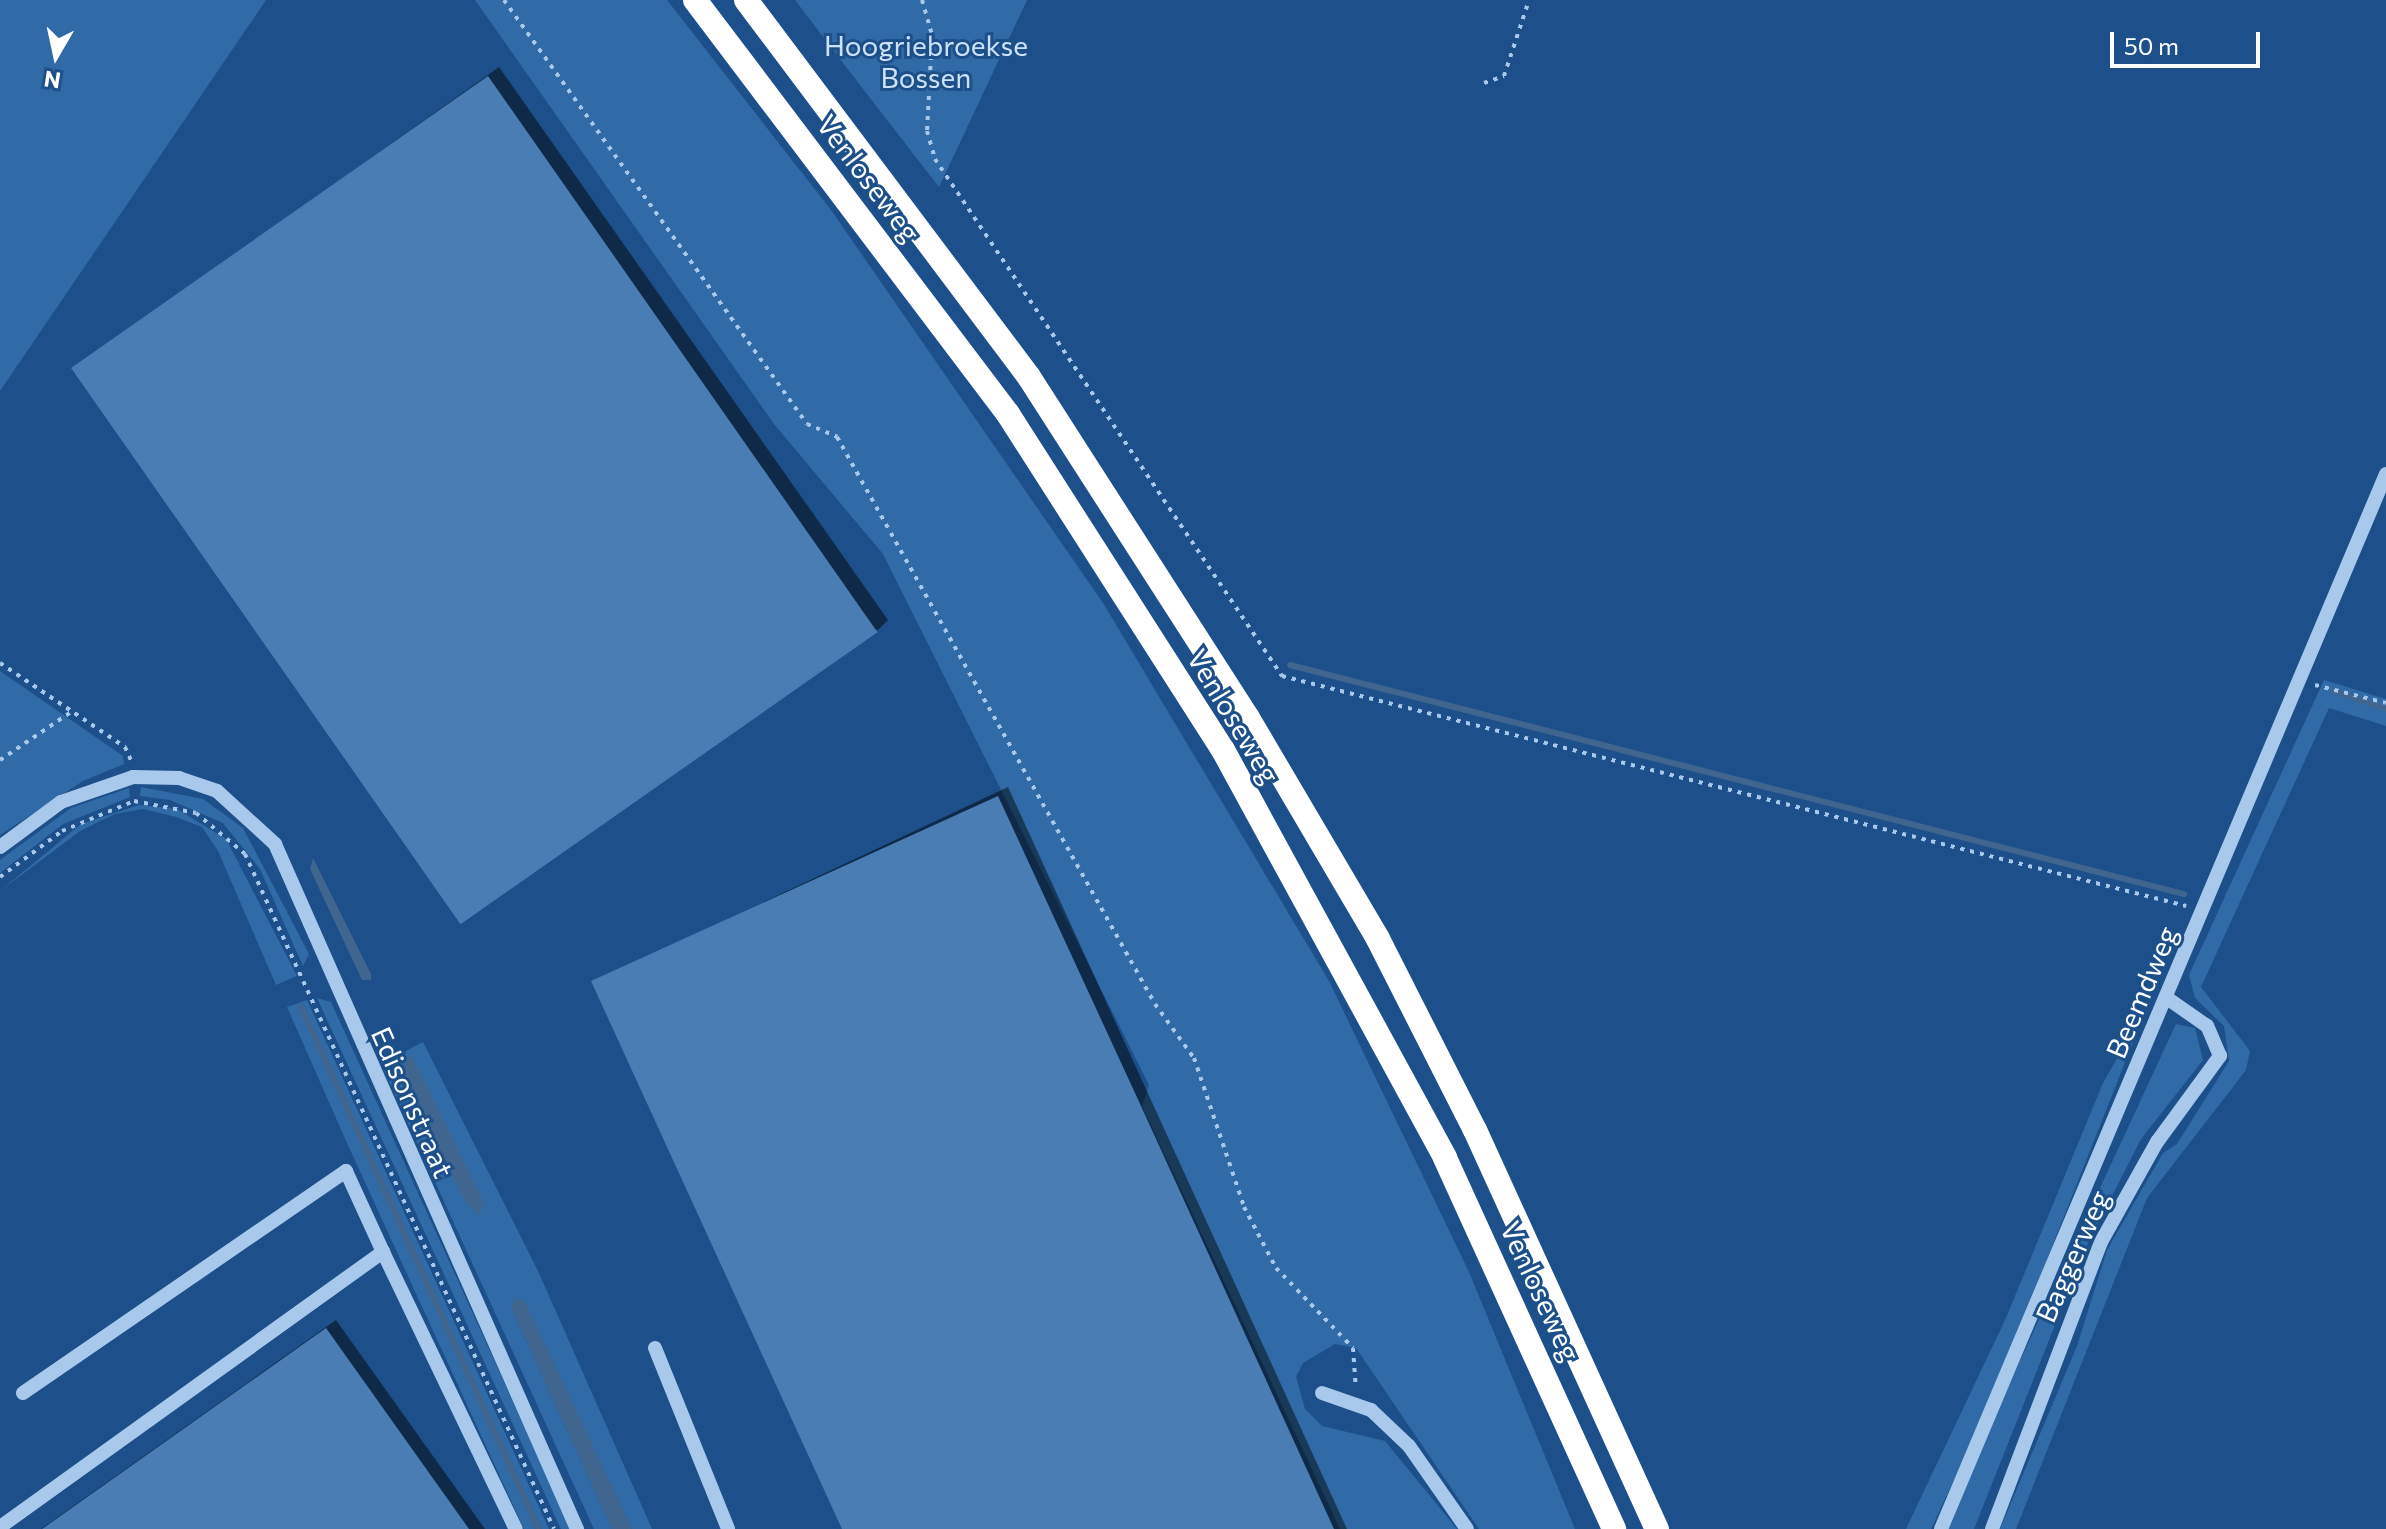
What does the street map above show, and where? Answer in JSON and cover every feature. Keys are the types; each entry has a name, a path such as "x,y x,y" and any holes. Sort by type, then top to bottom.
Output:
{"highway":[{"name":"Venloseweg","path":"695,0 1008,414 1223,750 1445,1158 1614,1529"},
{"name":"Venloseweg","path":"746,0 1029,377 1248,718 1378,939 1462,1105 1657,1529"}],"street":[{"name":"Beemdweg","path":"1941,1529 2386,474"},
{"path":"0,847 61,802 133,777"},
{"name":"Edisonstraat","path":"133,777 179,778 217,791 275,844 577,1529"},
{"name":"Baggerweg","path":"1992,1529 2101,1242 2157,1142 2220,1056 2207,1026 2167,998"},
{"path":"23,1393 346,1171 516,1529"},
{"path":"0,1527 383,1252"},
{"path":"655,1348 728,1529"},
{"path":"1322,1393 1357,1401 1409,1446 1467,1529"}],"path":[{"path":"504,0 807,424 837,437 1155,1004 1194,1058 1244,1207 1276,1268 1353,1348 1357,1401"},
{"path":"922,0 932,36 927,131 935,159 1265,641 1268,657 1292,678 2204,911"},
{"path":"1484,83 1504,76 1529,0"},
{"path":"0,663 125,747 133,777 134,801 62,831 0,877"},
{"path":"2298,683 2386,703"},
{"path":"0,760 71,712"},
{"name":"Edisonstraat","path":"134,801 196,813 245,854 260,876 554,1529"}],"green space":[{"path":"0,0 266,0 0,391"},
{"path":"475,0 667,0 831,210 1103,603 1329,981 1469,1272 1575,1529 1479,1529 1356,1348 1335,1344 1303,1363 1296,1377 1305,1409 1322,1426 1385,1441 1457,1529 1340,1529 1142,1106 1149,1085 883,554 774,424"},
{"name":"Hoogriebroekse Bossen","path":"795,0 1027,0 939,187 853,76"},
{"path":"0,671 123,756 124,764 83,781 0,835"},
{"path":"2324,680 2386,699 2386,726 2329,708 2201,987 2250,1051 2246,1070 2147,1198 2016,1529 2000,1529 2077,1346 2107,1250 2163,1153 2177,1144 2229,1061 2224,1026 2195,998 2189,975"},
{"path":"141,787 203,799 243,828 309,954 303,966 260,869 223,823 170,800 140,796"},
{"path":"129,788 130,797 63,824 0,873 0,860 71,808"},
{"path":"139,805 177,809 226,839 297,976 276,985 218,851 202,827 176,817 143,809 115,814 80,831 0,891 81,824"},
{"path":"317,998 331,1002 571,1529 561,1529"},
{"path":"307,1000 549,1529 542,1529 302,1004 535,1529 524,1529 347,1143 287,1007"},
{"path":"2149,1002 1990,1403 1931,1529 1906,1529 2006,1318 2103,1083"},
{"path":"2176,1024 2195,1028 2203,1060 2141,1139 2086,1247 1974,1529 1942,1529"},
{"path":"423,1042 538,1271 652,1529 632,1529 524,1301 511,1307 612,1529 594,1529 381,1064"}],"shaded area":[{"path":"313,858 371,974 371,980 362,980 310,869"},
{"path":"303,1004 542,1529 535,1529 297,1006"},
{"path":"411,1053 485,1205 478,1215 463,1198 402,1070"},
{"path":"515,1299 524,1300 632,1529 612,1529 511,1307"}],"building":[{"path":"488,76 877,632 461,924 71,368"},
{"path":"998,796 1334,1529 842,1529 591,981"},
{"path":"326,1328 469,1529 42,1529"}],"waterway":[{"path":"1290,665 2184,894"},
{"path":"2334,691 2386,709"}]}
